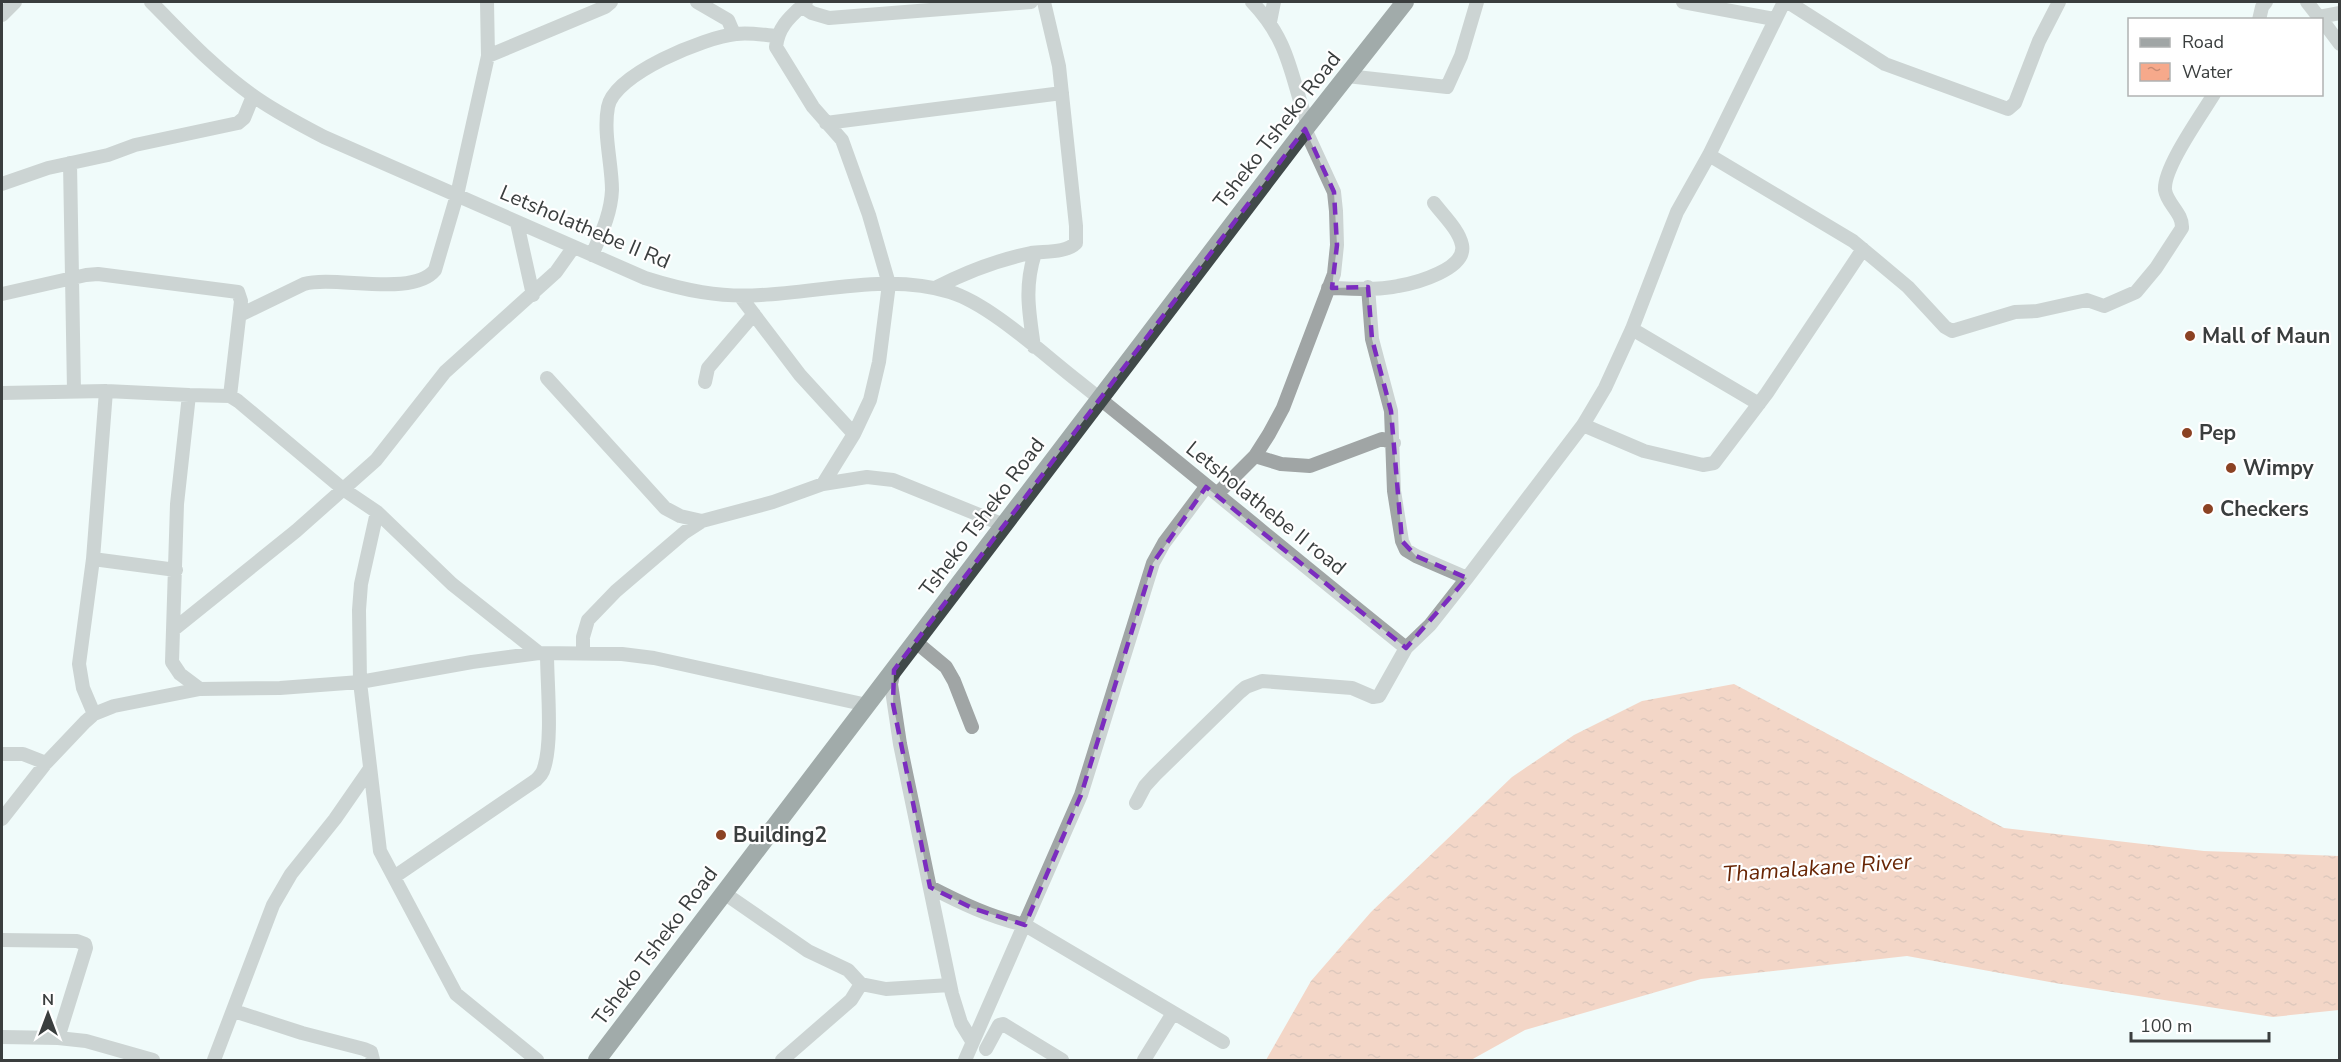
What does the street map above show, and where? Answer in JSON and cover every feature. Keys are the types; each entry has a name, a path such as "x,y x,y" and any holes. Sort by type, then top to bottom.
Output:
{"highway":[{"name":"Tsheko Tsheko Road","path":"597,1060 1101,400 1306,127 1405,2"}],"street":[{"path":"2,15 15,2"},
{"name":"Letsholathebe II Rd","path":"151,2 222,72 253,96 324,136 573,248 645,278 697,292 740,296 889,284 922,285 952,292 991,313 1101,400"},
{"path":"240,315 315,281 368,285 416,280 430,276 435,270 458,195 488,56 487,2"},
{"path":"488,56 605,7 610,2"},
{"path":"697,2 728,20 735,34"},
{"path":"823,484 854,434 870,400 876,378 889,284 869,215 846,149 837,133 813,107 780,56 777,36 789,17 803,4 812,13 829,18 1031,2"},
{"path":"935,288 976,269 1035,253 1065,250 1076,243 1059,66 1044,2"},
{"path":"965,1060 1081,795 1153,563 1164,543 1211,490 1255,456 1283,408 1334,274 1335,201 1329,179 1306,127 1289,59 1270,22 1252,2"},
{"path":"1270,22 1274,2"},
{"path":"1347,76 1448,87 1461,56 1477,2"},
{"path":"1683,2 1775,18"},
{"path":"1775,18 1778,2"},
{"path":"1136,803 1145,786 1155,775 1246,687 1262,681 1318,685 1352,688 1376,698 1406,648 1430,625 1467,578 1583,425 1605,388 1632,329 1677,213 1709,155 1775,18 1786,2 1886,64 2008,109 2015,103 2039,41 2059,2"},
{"path":"2259,18 2262,7 2266,2"},
{"path":"2307,2 2319,18"},
{"path":"2323,18 2340,13"},
{"path":"2323,23 2340,44"},
{"path":"592,255 607,222 611,206 608,107 613,95 657,61 697,43 735,34 777,36"},
{"path":"826,123 1062,93"},
{"path":"2,184 31,173 108,155 135,145 187,132 238,123 244,118 253,96"},
{"path":"1709,155 1828,225 1863,249 1908,287 1945,327 1952,331 2015,312 2037,311 2087,300 2104,306 2136,292 2156,268 2182,228 2181,219 2168,197 2166,186 2181,146 2213,96"},
{"path":"70,163 74,391"},
{"path":"1328,288 1397,287 1442,272 1456,264 1462,253 1462,242 1434,203"},
{"path":"517,223 533,295"},
{"path":"173,630 296,531 383,453 409,416 445,372 533,295 561,267 573,248"},
{"path":"1583,425 1644,451 1709,465 1718,460 1759,404 1863,249"},
{"path":"1034,347 1027,294 1030,267 1035,253"},
{"path":"2,294 86,275 110,275 238,292 241,297 240,315 230,396"},
{"path":"1368,287 1372,339 1391,411 1396,510 1402,541 1406,550 1416,556 1467,578"},
{"path":"740,296 800,375 854,434"},
{"path":"705,382 708,368 754,314"},
{"path":"1632,329 1759,404"},
{"path":"547,378 664,508 680,516 702,521"},
{"path":"94,714 83,688 79,664 93,559 106,391"},
{"path":"2,393 106,391 230,396 343,489 377,512 452,584 543,654 548,736 542,774 394,877"},
{"path":"189,395 177,504 172,662 180,675 200,689"},
{"name":"Letsholathebe II road","path":"1101,400 1406,648"},
{"path":"1255,456 1281,464 1310,466 1382,439 1394,443"},
{"path":"583,653 585,627 597,610 685,532 702,521 773,502 823,484 867,477 893,480 1004,525"},
{"path":"377,512 359,598 360,682 380,848 456,994 537,1060"},
{"path":"93,559 176,570"},
{"path":"916,642 946,667 954,681 972,728"},
{"path":"2,819 46,763 94,714 114,706 200,689 280,688 360,682 472,662 543,654 583,653 647,656 867,705"},
{"path":"894,670 891,684 895,714 950,985 956,1011 972,1041"},
{"path":"2,754 23,754 46,763"},
{"path":"214,1060 273,905 291,874 335,819 369,770"},
{"path":"930,887 972,908 1024,925 1223,1041"},
{"path":"724,893 808,951 848,970 861,984 886,989 950,985"},
{"path":"2,940 77,941 84,944 86,948 58,1038"},
{"path":"782,1060 851,1000 861,984"},
{"path":"234,1011 302,1034 364,1049 371,1052 373,1060"},
{"path":"1144,1060 1173,1013"},
{"path":"986,1048 999,1025 1003,1024 1062,1060"},
{"path":"2,1037 86,1041 153,1060"}],"highlighted area":[{"path":"1305,129 1334,192 1337,245 1332,288 1368,287 1372,339 1391,411 1402,541 1416,556 1467,578 1406,648 1206,487 1153,563 1081,795 1025,925 972,908 930,887 893,704 894,670"}],"water":[{"name":"Thamalakane River","path":"1734,684 2004,828 2204,851 2339,856 2339,1010 2273,1017 2055,983 1907,956 1701,979 1525,1030 1471,1060 1266,1060 1311,981 1371,912 1512,777 1574,735 1642,701"}],"place":[{"name":"Mall of Maun","path":"2190,336"},
{"name":"Pep","path":"2187,433"},
{"name":"Wimpy","path":"2231,468"},
{"name":"Checkers","path":"2208,509"},
{"name":"Building2","path":"721,835"}]}
